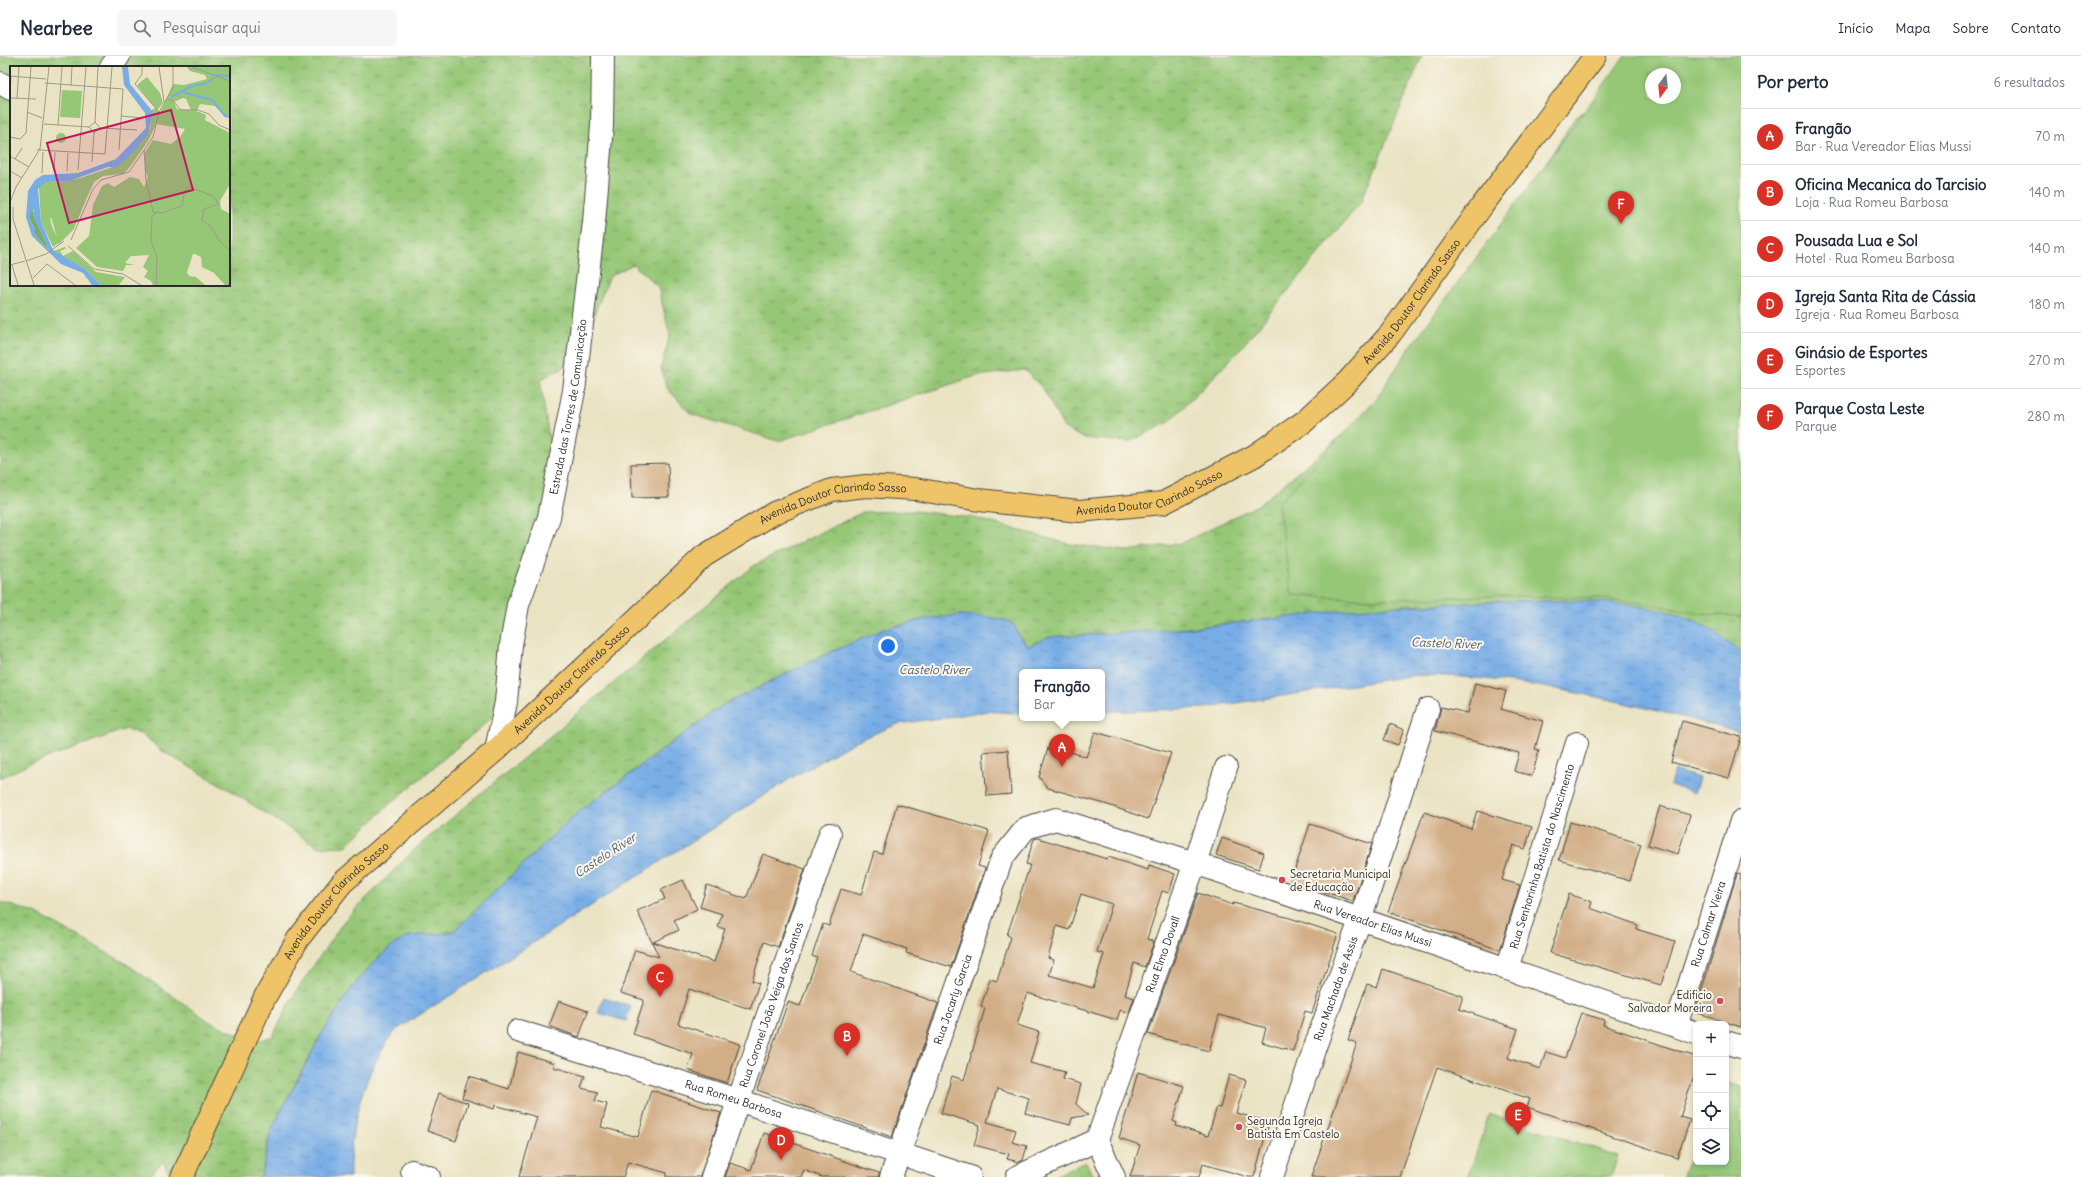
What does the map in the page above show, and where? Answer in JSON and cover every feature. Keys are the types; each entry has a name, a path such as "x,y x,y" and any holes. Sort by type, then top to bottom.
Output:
{"main road":[{"name":"Avenida Doutor Clarindo Sasso","path":"182,1177 265,997 298,939 342,883 496,750 704,556 774,513 832,490 866,486 914,489 979,500 1079,511 1163,503 1254,456 1305,420 1348,381 1391,332 1482,206 1595,56"}],"street":[{"path":"112,66 119,56"},
{"name":"Estrada das Torres de Comunicação","path":"496,750 506,702 511,645 518,605 548,517 574,391 594,222 602,126 603,56"},
{"path":"0,83 10,88"},
{"name":"Rua Machado de Assis","path":"1272,1177 1315,1047 1360,920 1428,709"},
{"name":"Rua Senhorinha Batista do Nascimento","path":"1507,969 1577,743"},
{"name":"Rua Elmo Dovall","path":"1097,1140 1195,863 1226,768"},
{"name":"Rua Vereador Elias Mussi","path":"1026,828 1056,819 1195,863 1686,1029"},
{"name":"Rua Colmar Vieira","path":"1686,1029 1741,822"},
{"name":"Rua Jocarly Garcia","path":"891,1177 1002,858 1026,828"},
{"name":"Rua Coronel João Veiga dos Santos","path":"712,1177 830,834"},
{"name":"Rua Romeu Barbosa","path":"518,1031 738,1100 970,1177"},
{"path":"1729,1043 1741,1047"},
{"path":"1017,1177 1097,1140 1114,1177"}],"green space":[{"path":"0,56 1422,56 1361,202 1236,354 1169,422 1129,442 1083,438 1064,428 1044,390 1025,370 976,376 778,441 691,414 667,388 661,368 670,335 658,287 633,264 610,276 596,309 587,339 569,364 540,380 557,489 493,717 389,805 346,846 318,847 220,784 162,751 143,735 126,729 32,763 0,778"},
{"path":"1625,56 1741,56 1741,617 1689,612 1650,604 1596,598 1506,596 1374,599 1292,595 1278,504 1376,399 1408,350"},
{"path":"1590,109 1741,223 1741,653 1700,623 1677,614 1624,605 1559,601 1405,605 1148,632 1048,637 1029,646 1005,620 961,615 925,619 884,629 723,705 571,818 455,930 447,933 410,936 393,945 373,963 350,990 321,1035 271,1130 261,1177 171,1177 163,1161 149,1177 0,1177 0,902 35,913 125,963 210,1022 255,1042 273,1036 295,993 344,921 416,848 755,565 863,512 915,511 974,518 1069,544 1127,551 1182,543 1260,504 1366,415 1491,249 1576,116"},
{"path":"1729,1082 1741,1086 1741,1177 1683,1177 1693,1146 1693,1165 1729,1165"},
{"path":"1489,1114 1618,1156 1611,1177 1468,1177"},
{"path":"1086,1162 1093,1177 1052,1177"}],"water":[{"name":"Castelo River","path":"1502,601 1576,601 1628,605 1654,609 1677,615 1705,626 1741,653 1741,733 1621,702 1539,686 1498,680 1416,675 1205,708 1105,712 1105,669 1019,669 1019,714 989,711 898,724 856,741 793,777 396,1030 375,1063 367,1080 361,1099 352,1138 350,1177 261,1177 271,1130 321,1035 350,990 373,963 393,945 410,936 447,933 455,930 571,818 723,705 824,655 884,629 925,619 961,615 1005,620 1014,625 1020,638 1029,646 1048,637 1182,629 1366,608"},
{"path":"1675,770 1699,778 1694,793 1670,785"},
{"path":"603,998 631,1006 626,1021 598,1013"}],"building":[{"path":"668,463 669,497 632,498 631,464"},
{"path":"1475,683 1506,691 1501,709 1543,721 1535,749 1539,750 1532,776 1514,771 1519,753 1435,731 1441,707 1468,713"},
{"path":"1682,721 1741,737 1729,778 1671,762"},
{"path":"1390,724 1404,730 1398,745 1384,740"},
{"path":"1095,732 1171,753 1148,819 1105,804 1048,788 1039,777 1049,745 1086,757"},
{"path":"1008,750 1011,794 987,796 983,752"},
{"path":"897,804 989,831 978,866 985,868 951,967 906,953 907,949 863,934 851,972 938,1003 892,1137 757,1090 788,1002 800,1006 817,958 812,956 823,924 829,926 841,889 861,895 874,852 882,854"},
{"path":"1660,806 1690,815 1678,854 1648,845"},
{"path":"1477,811 1532,827 1525,849 1513,845 1502,880 1520,885 1500,950 1388,912 1424,812 1471,829"},
{"path":"1570,822 1641,844 1630,881 1559,860"},
{"path":"1310,824 1372,844 1353,901 1291,881"},
{"path":"1038,838 1107,859 1108,857 1148,870 1149,865 1175,874 1169,893 1162,891 1147,939 1154,941 1145,967 1134,963 1125,995 1134,998 1129,1013 1120,1010 1117,1020 1027,993 1017,1025 1039,1032 1030,1063 1065,1072 1063,1079 1081,1084 1076,1104 1088,1115 1072,1118 1070,1125 1025,1113 1029,1098 997,1089 987,1122 1016,1130 1012,1142 1027,1146 1023,1160 1019,1162 1007,1159 1009,1154 974,1145 980,1125 941,1113 952,1076 964,1080 985,1008 981,1006 990,979 997,981 1011,937 1007,935 1030,865 1026,864 1034,839","holes":["1081,894 1112,904 1097,952 1104,954 1093,988 1049,975 1054,960 1048,958 1057,926 1069,930"]},
{"path":"1222,838 1264,853 1259,869 1216,855"},
{"path":"763,854 805,869 778,947 764,942 752,981 759,983 750,1009 689,989 678,1024 740,1044 727,1083 688,1070 693,1054 633,1034 644,1000 621,993 635,950 659,957 637,911 665,899 661,890 683,880 697,909 674,920 679,930 653,942 714,962 725,929 718,927 722,914 700,907 707,885 746,899"},
{"path":"1737,874 1741,875 1741,1027 1729,1023 1729,1021 1723,1021 1695,1012"},
{"path":"1198,893 1233,905 1233,903 1290,918 1338,934 1312,1013 1305,1011 1293,1051 1262,1042 1266,1028 1219,1015 1209,1051 1148,1034"},
{"path":"1569,894 1592,902 1590,908 1638,925 1636,929 1675,941 1661,985 1550,953"},
{"path":"1383,969 1463,996 1459,1009 1518,1029 1508,1058 1540,1069 1546,1052 1565,1058 1581,1013 1604,1020 1603,1025 1693,1056 1693,1079 1680,1117 1690,1120 1677,1158 1527,1107 1530,1099 1437,1067 1400,1177 1311,1177 1357,1043 1348,1040 1367,984 1377,987"},
{"path":"559,1001 588,1011 579,1037 549,1026"},
{"path":"518,1052 555,1063 553,1067 585,1076 581,1088 598,1092 595,1101 607,1104 601,1127 638,1137 651,1090 721,1113 700,1177 666,1177 667,1173 628,1162 623,1177 519,1177 537,1117 495,1105 494,1109 462,1098 469,1076 509,1089"},
{"path":"1138,1072 1184,1086 1173,1121 1177,1123 1176,1126 1208,1136 1217,1107 1220,1108 1229,1075 1246,1080 1236,1113 1269,1122 1254,1177 1248,1177 1203,1164 1199,1177 1130,1177 1140,1145 1119,1138"},
{"path":"439,1093 468,1103 456,1141 427,1131"},
{"path":"764,1133 879,1173 879,1177 822,1177 804,1170 801,1177 725,1177 730,1163 751,1170"}],"place":[{"name":"Parque Costa Leste","path":"1621,224"},
{"name":"Frangão","path":"1062,767"},
{"name":"Secretaria Municipal de Educação","path":"1282,880"},
{"name":"Pousada Lua e Sol","path":"660,997"},
{"name":"Edificio Salvador Moreira","path":"1720,1001"},
{"name":"Oficina Mecanica do Tarcisio","path":"847,1056"},
{"name":"Segunda Igreja Batista Em Castelo","path":"1239,1127"},
{"name":"Ginásio de Esportes","path":"1518,1135"},
{"name":"Igreja Santa Rita de Cássia","path":"781,1160"}]}
